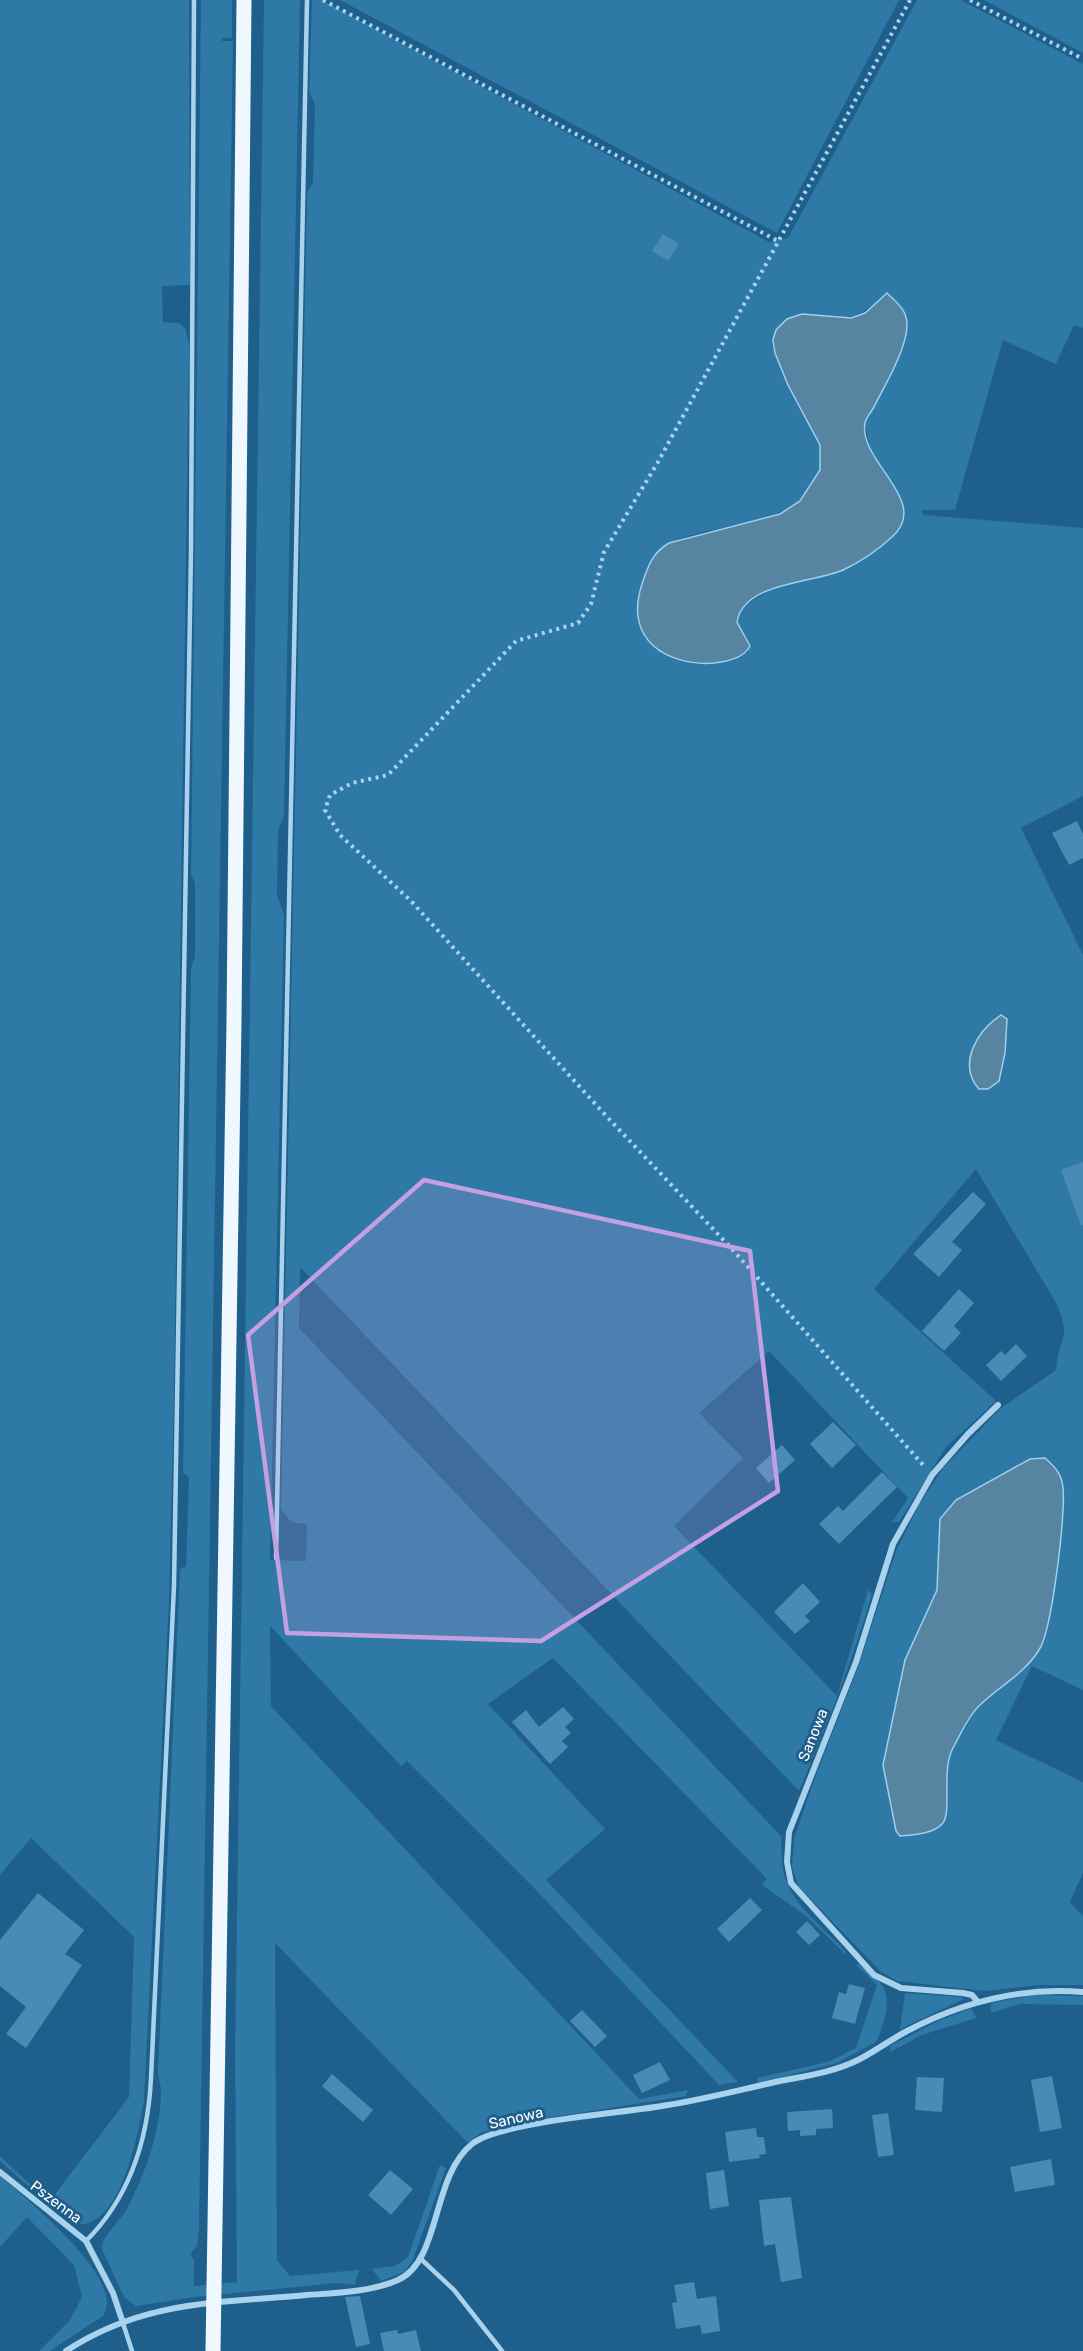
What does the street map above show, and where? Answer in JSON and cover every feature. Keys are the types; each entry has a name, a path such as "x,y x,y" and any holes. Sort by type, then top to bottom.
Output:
{"main road":[{"path":"213,2351 233,1093 244,0"}],"street":[{"name":"Sanowa","path":"977,2001 972,1995 963,1993 902,1988 874,1975 791,1883 787,1862 789,1832 856,1662 893,1544 932,1475 968,1434 998,1405"},
{"name":"Sanowa","path":"422,2260 450,2172 472,2144 488,2136 519,2128 669,2105 830,2071 857,2061 922,2023 977,2001 1030,1991 1083,1992"},
{"name":"Pszenna","path":"0,2172 86,2241 113,2293 122,2320"},
{"path":"66,2351 90,2335 122,2320 179,2306 342,2292 386,2284 401,2279 422,2260"}],"lane":[{"path":"86,2241 106,2220 129,2179 149,2118 152,2067 175,1543 193,432 194,0"},
{"path":"276,1558 307,0"},
{"path":"422,2260 454,2290 502,2351"},
{"path":"122,2320 132,2351"}],"path":[{"path":"323,0 778,241"},
{"path":"910,0 658,462 604,552 591,604 578,623 516,641 388,774 351,783 330,795 325,810 340,835 411,902 608,1119 732,1249 932,1475"},
{"path":"970,0 1083,59"}],"highlighted area":[{"path":"424,1180 750,1251 778,1491 541,1641 287,1633 248,1335"}],"shaded area":[{"path":"0,0 189,0 190,285 162,286 163,322 179,323 185,328 189,344 169,1601 144,2100 138,2133 126,2174 117,2194 107,2210 94,2221 80,2224 47,2203 0,2161 0,2156 49,2202 129,2097 134,1937 31,1838 0,1875"},
{"path":"201,0 232,0 232,38 222,38 222,41 233,41 199,2229 197,2245 190,2255 194,2260 194,2286 237,2282 235,2057 264,0 300,0 284,816 278,831 277,896 284,914 270,1560 306,1561 307,1524 291,1522 281,1509 307,193 313,182 315,104 309,92 312,0 322,0 769,242 788,238 917,0 961,0 1083,64 1083,328 1074,325 1056,364 1003,340 955,510 921,510 924,515 1083,528 1083,796 1021,828 1083,955 1083,1690 1032,1666 996,1740 1083,1782 1083,1873 1070,1902 1083,1916 1083,1985 1039,1985 984,1991 897,1981 880,1971 799,1887 792,1867 794,1839 813,1783 858,1667 896,1551 919,1505 943,1468 1001,1408 1056,1370 1064,1330 1060,1313 976,1169 874,1289 996,1401 946,1447 899,1522 892,1522 908,1498 769,1351 699,1413 743,1458 674,1526 837,1696 868,1590 872,1594 838,1694 799,1791 300,1267 299,1328 781,1836 784,1874 794,1896 810,1916 846,1952 845,1954 805,1915 762,1885 767,1879 553,1658 488,1704 605,1829 546,1880 738,2082 719,2085 536,1890 407,1761 401,1766 270,1626 271,1706 639,2099 688,2090 686,2096 522,2122 517,2114 503,2116 502,2127 481,2133 468,2143 275,1943 277,2260 290,2276 359,2270 355,2285 337,2283 195,2297 136,2306 124,2297 101,2247 127,2209 140,2180 155,2135 160,2105 161,2089 158,2071 180,1569 186,1566 189,1477 183,1473 191,969 195,956 195,883 191,875","holes":["881,297 893,371 865,424 870,449 902,499 893,536 872,553 841,571 773,588 744,606 737,622 748,640 748,652 726,660 702,662 678,659 656,649 641,629 637,603 644,578 665,547 690,536 775,514 793,505 809,490 820,470 822,456 820,442 802,411 775,353 802,314 844,318 862,312","940,1519 1001,1689 978,1707 952,1749 946,1767 946,1818 900,1836 896,1831 890,1806 905,1660 937,1590"]},
{"path":"340,0 899,0 777,233"},
{"path":"984,0 1083,0 1083,53"},
{"path":"887,293 900,305 905,314 906,335 891,374 865,423 866,438 872,452 899,495 904,509 902,523 887,542 849,567 781,586 752,599 742,609 737,622 750,646 740,656 723,662 702,663 680,660 659,650 645,635 638,613 642,584 658,551 669,543 780,514 800,501 820,470 820,445 788,385 775,353 773,340 776,330 787,319 802,314 851,318 865,313"},
{"path":"1001,1015 1007,1019 1005,1053 999,1081 988,1089 979,1089 970,1069 970,1059 984,1030"},
{"path":"1045,1458 1060,1475 1063,1501 1057,1571 1044,1639 1033,1658 1019,1673 980,1705 962,1731 949,1757 947,1809 943,1823 929,1832 900,1836 896,1831 883,1765 905,1660 937,1590 940,1519 956,1500 1030,1459"},
{"path":"859,1964 878,1981 886,1993 887,2007 876,2042 837,2063 758,2083 757,2078 828,2062 856,2048 877,1985 856,1965"},
{"path":"905,1993 962,1997 964,1999 900,2029"},
{"path":"1035,1995 1083,1996 1083,2005 1020,2004 991,2013 991,2003"},
{"path":"971,2008 976,2018 922,2035 890,2052 890,2046 938,2021"},
{"path":"440,2165 446,2168 412,2262 404,2272 381,2281 372,2269 395,2266 408,2257"},
{"path":"0,2176 50,2220 88,2262 101,2282 107,2301 103,2316 50,2351 39,2351 70,2320 82,2297 74,2265 27,2217 0,2247"}],"building":[{"path":"663,234 679,244 668,261 652,251"},
{"path":"1077,821 1083,834 1083,858 1069,865 1052,833"},
{"path":"1083,1162 1083,1225 1081,1225 1061,1170"},
{"path":"973,1192 986,1204 952,1242 962,1250 939,1277 913,1254"},
{"path":"959,1289 974,1303 954,1326 961,1333 944,1351 922,1331"},
{"path":"1016,1344 1027,1356 1001,1381 986,1365 1001,1351 1005,1355"},
{"path":"833,1422 856,1445 832,1468 810,1444"},
{"path":"782,1445 795,1460 769,1483 756,1468"},
{"path":"882,1472 897,1487 839,1544 819,1524 838,1506 843,1511"},
{"path":"803,1583 820,1602 805,1616 810,1621 795,1634 774,1612"},
{"path":"563,1707 574,1719 565,1727 571,1733 562,1741 568,1747 550,1764 512,1722 526,1710 539,1727"},
{"path":"38,1893 84,1930 65,1954 82,1965 26,2048 6,2034 26,2007 0,1986 0,1940"},
{"path":"750,1898 762,1910 729,1942 717,1929"},
{"path":"807,1921 820,1935 809,1945 796,1932"},
{"path":"849,1984 865,1988 855,2024 832,2018 839,1992 846,1994"},
{"path":"582,2010 607,2036 595,2047 570,2021"},
{"path":"660,2062 670,2080 642,2093 633,2075"},
{"path":"332,2074 373,2110 363,2122 322,2086"},
{"path":"1052,2076 1062,2128 1040,2132 1031,2080"},
{"path":"917,2077 944,2078 942,2112 915,2110"},
{"path":"832,2109 833,2128 816,2129 816,2135 800,2136 800,2130 788,2131 787,2112"},
{"path":"888,2113 894,2155 878,2157 872,2115"},
{"path":"756,2128 757,2137 764,2137 766,2154 759,2155 760,2158 729,2162 725,2132"},
{"path":"1051,2159 1055,2185 1015,2192 1010,2167"},
{"path":"390,2170 413,2189 391,2215 368,2195"},
{"path":"724,2170 729,2206 710,2209 706,2173"},
{"path":"791,2197 802,2278 781,2282 775,2244 764,2246 759,2200"},
{"path":"694,2282 697,2299 716,2296 720,2331 702,2334 700,2325 676,2329 672,2303 677,2302 674,2285"},
{"path":"360,2296 370,2344 356,2347 345,2297"},
{"path":"397,2330 398,2334 416,2330 421,2351 384,2351 380,2333"}]}
